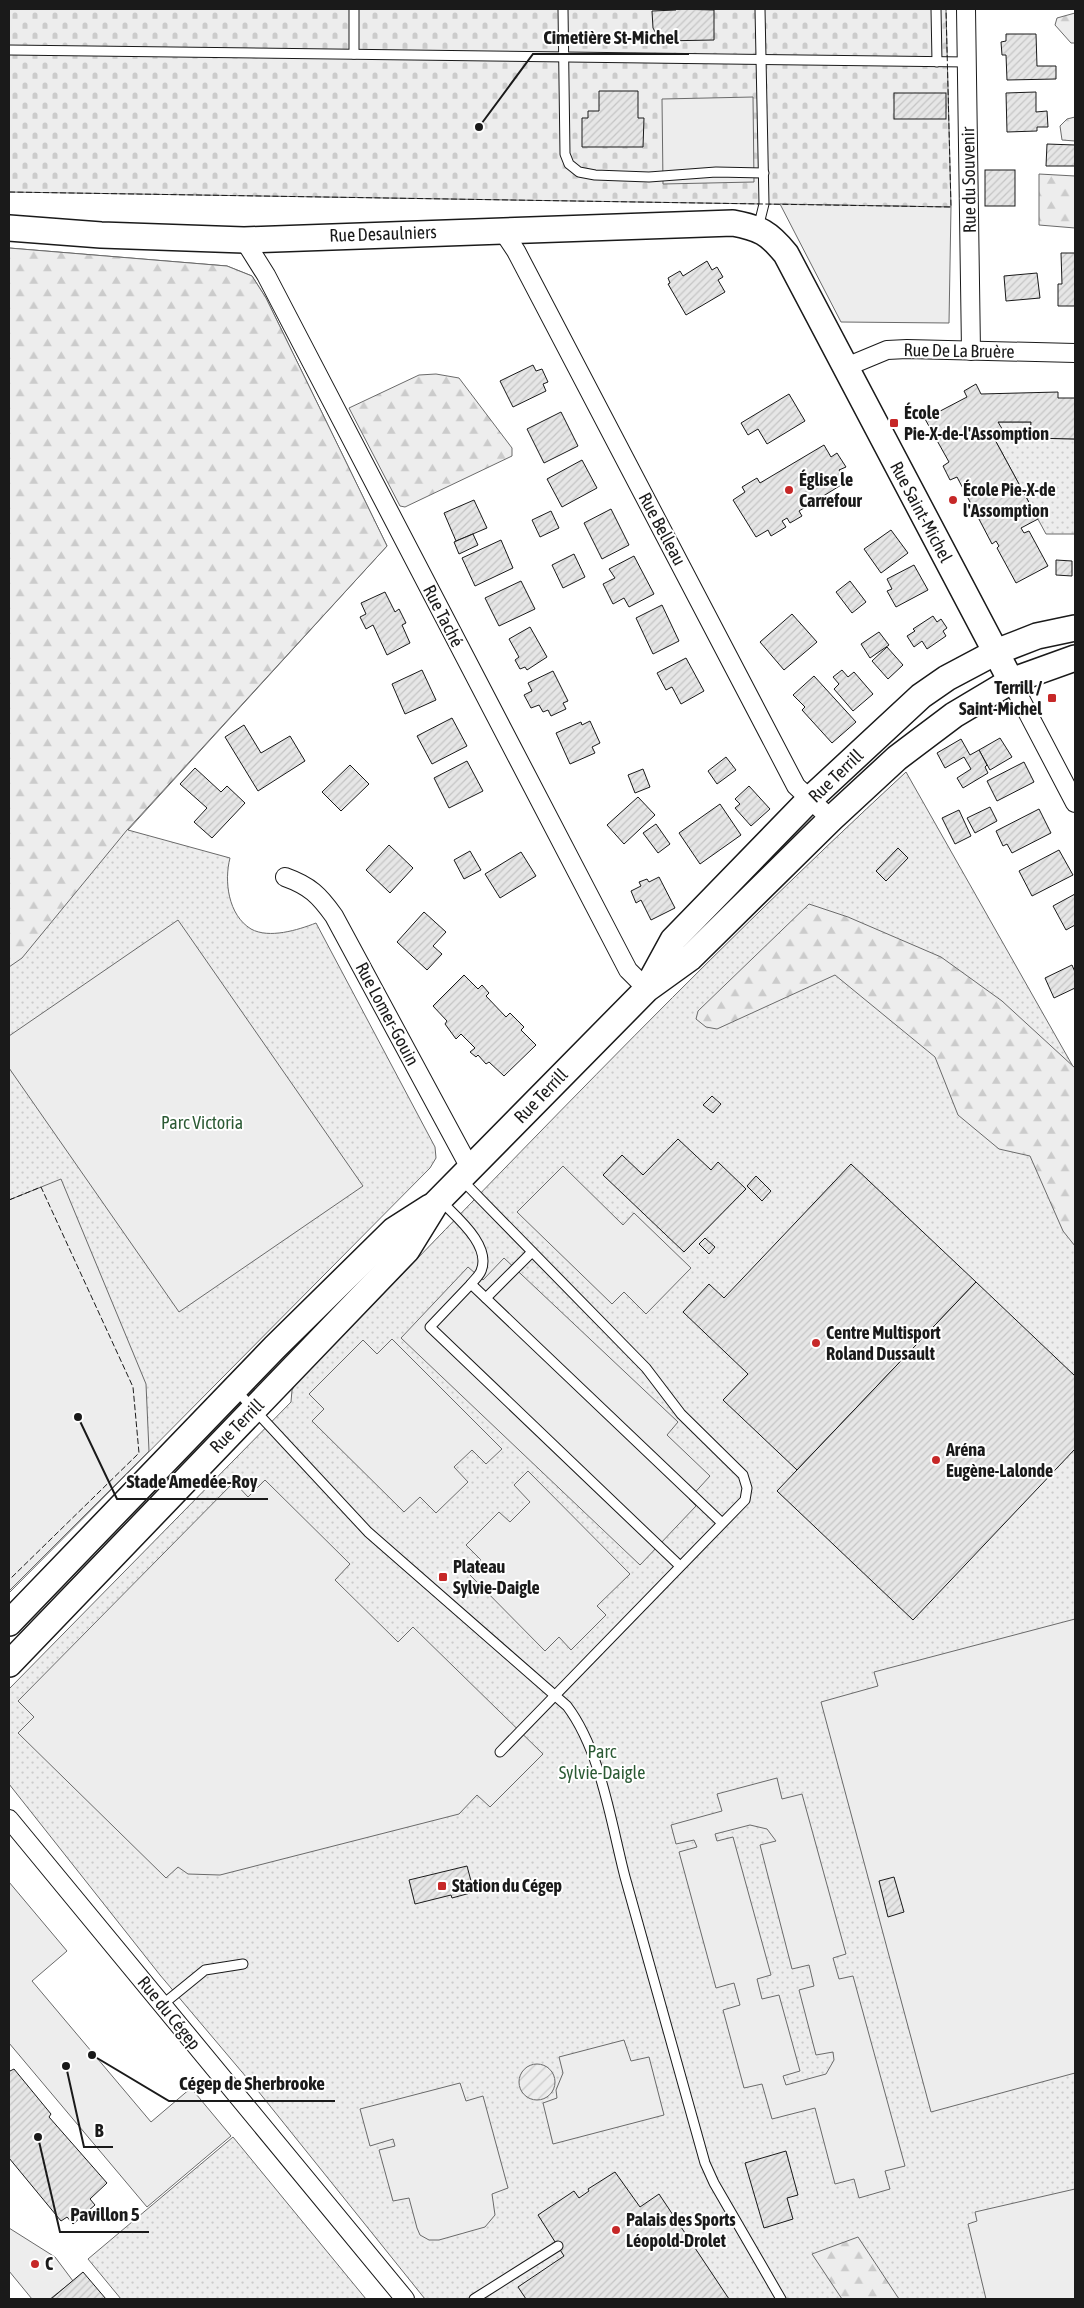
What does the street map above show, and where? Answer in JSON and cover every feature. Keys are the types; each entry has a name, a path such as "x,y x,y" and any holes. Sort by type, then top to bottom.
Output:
{"street":[{"name":"Rue du Souvenir","path":"966,9 972,351"},
{"name":"Rue Desaulniers","path":"9,228 101,235 244,240 733,223 758,228"},
{"name":"Rue Saint-Michel","path":"758,228 774,238 786,254 1075,803"},
{"name":"Rue Belleau","path":"502,230 516,251 796,786 831,819"},
{"name":"Rue Taché","path":"244,240 266,275 628,970 646,989"},
{"name":"Rue De La Bruère","path":"846,367 888,350 1075,353"},
{"name":"Rue Terrill","path":"646,989 673,940 810,800 921,696 947,678 996,652 1037,636 1075,628"},
{"name":"Rue Terrill","path":"9,1664 407,1250 438,1202 646,989 690,958 831,819 924,736 954,715 1011,682 1075,658"},
{"name":"Rue Lomer-Gouin","path":"286,877 303,884 315,892 334,916 465,1174"},
{"name":"Rue Terrill","path":"9,1623 234,1388 394,1230 438,1202"},
{"name":"Rue du Cégep","path":"9,1819 405,2299"}],"lane":[{"path":"354,9 354,54"},
{"path":"563,9 565,154 569,164 579,172 595,176 649,177 716,172 764,174"},
{"path":"758,228 764,204 760,9"},
{"path":"936,9 937,62"},
{"path":"9,50 968,62"},
{"path":"465,1174 532,1252 646,1368 681,1414 743,1475 747,1488 745,1500 500,1752"},
{"path":"438,1202 477,1241 482,1266 481,1272 471,1284 430,1328 680,1566"},
{"path":"486,1298 532,1252"},
{"path":"471,1284 722,1523"},
{"path":"234,1388 368,1532 555,1695 577,1718 592,1752 644,1945 706,2162 714,2183 781,2299"},
{"path":"162,2004 205,1970 242,1964"},
{"path":"474,2299 558,2246"}],"green space":[{"path":"9,9 946,9 951,207 9,192"},
{"path":"1075,13 1075,43 1071,43 1055,25 1057,18"},
{"path":"1075,117 1075,141 1062,140 1060,126 1067,119"},
{"path":"1039,174 1075,176 1075,228 1039,225"},
{"name":"Parc Victoria","path":"9,248 227,266 252,276 266,298 387,546 128,830 230,858 228,887 230,897 237,915 251,929 258,932 275,933 292,931 316,923 435,1147 436,1158 430,1168 9,1593"},
{"path":"9,248 227,266 252,276 266,298 387,546 127,830 22,958 9,967"},
{"path":"436,374 459,378 512,448 512,456 405,507 400,506 349,408 419,375"},
{"path":"998,422 1031,422 1031,438 1075,439 1075,534 1046,534 994,438"},
{"name":"Parc Sylvie-Daigle","path":"906,772 1075,1070 1075,2299 425,2299 258,2091 160,1975 9,1784 9,1689 291,1402 292,1390 295,1385 596,1074 749,921"},
{"path":"809,904 848,917 941,957 1002,1001 1075,1068 1075,1246 1063,1231 1030,1156 999,1149 958,1115 935,1057 835,975 717,1029 706,1027 696,1019 698,1011"},
{"path":"537,2064 544,2065 550,2069 554,2075 554,2089 550,2095 544,2099 537,2100 530,2099 524,2095 520,2089 519,2082 520,2075 524,2069 530,2065"},
{"path":"233,2137 366,2299 121,2299 88,2259"},
{"path":"858,2237 899,2299 842,2299 812,2254"}],"shaded area":[{"path":"753,97 754,182 663,184 662,99"},
{"path":"780,204 951,207 949,323 841,322"},
{"path":"178,920 363,1186 179,1312 9,1068 9,1036"},
{"path":"563,1166 623,1225 634,1213 691,1268 646,1314 624,1292 612,1304 517,1212"},
{"path":"61,1179 146,1384 149,1451 9,1591 9,1200"},
{"path":"504,1258 678,1422 667,1435 710,1476 689,1499 696,1506 640,1565 401,1338 468,1267 483,1280"},
{"path":"392,1339 502,1449 486,1464 472,1450 454,1467 468,1482 436,1513 420,1497 404,1512 312,1421 324,1409 309,1394 363,1340 377,1354"},
{"path":"528,1471 630,1574 597,1606 606,1615 571,1650 559,1637 545,1651 468,1573 481,1560 466,1545 499,1512 510,1522 530,1502 514,1485"},
{"path":"265,1480 350,1564 335,1580 398,1642 413,1627 543,1754 490,1807 477,1795 459,1814 220,1875 188,1874 178,1867 166,1878 18,1733 34,1717 18,1701 234,1482 248,1497"},
{"path":"1075,1619 1075,2073 931,2112 821,1702 878,1686 874,1672"},
{"path":"777,1778 782,1799 802,1794 846,1954 833,1958 839,1979 853,1976 905,2166 885,2171 890,2189 859,2198 854,2179 835,2184 815,2108 772,2119 762,2084 744,2088 723,2010 740,2005 734,1983 716,1988 679,1852 697,1847 694,1840 676,1844 671,1825 722,1811 717,1794","holes":["750,1825 767,1829 776,1841 760,1845 792,1969 809,1965 814,1986 799,1990 816,2055 833,2052 834,2060 826,2074 786,2085 783,2076 800,2071 779,1995 762,1999 757,1979 771,1975 733,1837 717,1841 715,1834"]},
{"path":"9,1882 67,1951 32,1981 151,2122 191,2088 231,2136 147,2207 9,2043"},
{"path":"624,2040 631,2061 649,2057 664,2115 553,2144 543,2103 557,2098 556,2090 563,2073 559,2057"},
{"path":"460,2083 466,2101 483,2096 508,2188 492,2194 495,2215 485,2227 439,2240 429,2240 420,2235 409,2198 393,2201 379,2150 395,2146 393,2139 370,2146 360,2109"},
{"path":"1075,2189 1075,2299 986,2299 968,2224 977,2221 975,2212"},
{"name":"C","path":"9,2228 55,2257 73,2281 50,2299 32,2299 9,2271"}],"building":[{"path":"676,9 714,10 714,40 660,41 653,28 652,11"},
{"path":"1006,34 1036,34 1037,66 1056,66 1056,79 1007,80 1006,55 1002,55 1001,42 1006,41"},
{"path":"599,91 638,91 638,118 644,118 643,147 582,147 582,118 588,118 588,111 599,111"},
{"path":"1036,92 1036,112 1047,111 1048,127 1037,127 1037,131 1007,132 1006,93"},
{"path":"894,93 946,93 946,119 894,119"},
{"path":"1047,144 1075,145 1075,166 1046,166"},
{"path":"985,170 1015,170 1015,206 985,206"},
{"path":"1061,253 1075,253 1075,306 1058,306 1058,284 1062,284"},
{"path":"707,261 712,270 717,267 723,277 718,280 725,292 686,315 668,284 670,283 668,278 680,271 683,276"},
{"path":"1037,273 1040,298 1006,301 1004,276"},
{"path":"533,365 536,371 542,369 548,382 543,384 546,391 513,407 500,381"},
{"path":"976,384 981,394 1058,392 1058,398 1075,398 1075,439 1030,438 1031,422 998,422 1004,432 994,438 1038,519 1021,528 1024,533 1029,531 1048,566 1016,583 997,548 999,546 996,541 992,544 957,477 950,480 943,466 949,462 925,419 967,397 964,391"},
{"path":"789,394 805,421 767,444 758,429 748,435 741,423"},
{"path":"561,412 578,446 544,463 527,429"},
{"name":"Église le Carrefour","path":"824,445 831,457 837,453 846,467 839,470 846,482 799,511 802,516 790,523 787,518 782,521 786,527 771,536 768,530 756,537 733,500 745,492 742,487 757,478 760,483"},
{"path":"582,460 597,488 562,507 547,479"},
{"path":"474,500 487,528 456,541 444,513"},
{"path":"611,509 629,545 602,559 584,523"},
{"path":"551,511 559,528 540,537 532,520"},
{"path":"891,530 908,553 881,573 864,549"},
{"path":"473,534 478,545 459,554 454,542"},
{"path":"501,540 513,568 475,586 462,558"},
{"path":"574,554 585,577 563,588 552,565"},
{"path":"634,556 654,594 629,607 624,598 613,604 603,584 615,578 609,569"},
{"path":"1056,560 1072,561 1072,576 1056,575"},
{"path":"914,565 928,590 896,607 887,591 892,589 887,579"},
{"path":"521,581 535,609 499,626 485,598"},
{"path":"850,581 866,602 852,613 836,592"},
{"path":"385,592 395,612 399,609 406,623 402,625 410,643 387,655 373,625 366,629 360,617 366,614 361,603"},
{"path":"662,605 679,641 653,654 636,618"},
{"path":"792,614 817,642 784,670 760,642"},
{"path":"933,616 937,622 941,619 947,628 943,631 946,636 927,649 922,641 914,647 907,636 915,631 913,629"},
{"path":"530,627 547,657 527,670 525,667 520,669 515,660 519,657 509,639"},
{"path":"879,632 889,645 870,658 861,644"},
{"path":"887,647 903,665 888,679 872,661"},
{"path":"686,658 704,691 681,704 672,687 666,690 657,673"},
{"path":"422,670 436,700 405,714 392,684"},
{"path":"842,670 848,677 854,672 873,694 853,711 834,689 839,684 833,677"},
{"path":"553,671 568,701 563,703 566,709 551,716 548,710 543,712 539,705 531,708 524,695 532,691 528,683"},
{"path":"814,676 856,722 832,743 802,710 805,707 793,695"},
{"path":"452,718 467,746 432,764 417,736"},
{"path":"590,721 600,743 592,747 595,753 570,764 556,733 581,722 582,725"},
{"path":"244,725 261,753 290,736 305,761 258,791 225,737"},
{"path":"1000,738 1012,757 990,770 979,750"},
{"path":"961,739 970,755 979,750 987,765 985,767 988,773 963,788 957,778 971,769 964,757 945,768 937,753"},
{"path":"726,757 736,770 717,784 708,771"},
{"path":"467,761 483,791 449,808 434,778"},
{"path":"1024,762 1034,782 997,801 987,781"},
{"path":"350,765 369,784 341,811 322,792"},
{"path":"195,768 221,792 227,786 245,803 212,838 194,822 207,808 180,784"},
{"path":"643,769 650,787 635,793 628,775"},
{"path":"749,786 770,809 751,826 735,808 740,804 735,799"},
{"path":"638,797 655,815 624,844 607,825"},
{"path":"720,804 741,835 700,864 679,833"},
{"path":"990,807 997,821 975,833 967,818"},
{"path":"1039,809 1051,833 1012,853 1007,844 1003,846 996,831"},
{"path":"959,810 971,836 955,844 942,818"},
{"path":"656,824 670,844 658,853 643,833"},
{"path":"389,845 413,868 390,893 366,870"},
{"path":"898,848 908,858 886,881 876,871"},
{"path":"1059,850 1073,875 1032,896 1019,871"},
{"path":"470,851 481,870 464,879 454,860"},
{"path":"521,852 536,876 500,898 485,874"},
{"path":"659,877 675,908 651,920 641,900 636,903 631,891 641,886 639,882 647,879 649,882"},
{"path":"1075,894 1075,925 1066,930 1053,906"},
{"path":"424,912 446,932 433,946 442,954 427,970 397,942"},
{"path":"1072,965 1075,972 1075,988 1054,998 1045,978"},
{"path":"464,975 478,989 482,985 489,993 486,996 506,1017 510,1013 524,1027 521,1030 536,1045 504,1076 489,1062 486,1064 478,1055 476,1057 470,1052 475,1048 461,1034 456,1039 445,1024 447,1021 433,1006"},
{"path":"712,1096 721,1104 713,1113 703,1105"},
{"path":"678,1139 711,1170 718,1162 746,1189 684,1252 603,1175 622,1155 643,1175"},
{"name":"Centre Multisport Roland Dussault","path":"851,1164 976,1282 797,1470 723,1400 748,1374 683,1312 709,1284 724,1298"},
{"path":"756,1176 771,1191 762,1201 747,1186"},
{"path":"705,1238 715,1247 709,1254 699,1244"},
{"name":"Aréna Eugène-Lalonde","path":"976,1282 1075,1376 1075,1449 913,1620 777,1491"},
{"name":"Station du Cégep","path":"467,1866 474,1892 452,1898 451,1895 415,1904 409,1880"},
{"path":"894,1877 904,1912 888,1917 879,1881"},
{"path":"9,2069 10,2071 14,2069 51,2114 49,2117 107,2183 90,2199 95,2205 73,2224 67,2217 61,2221 9,2158"},
{"path":"786,2151 798,2195 787,2198 793,2219 764,2228 745,2163"},
{"name":"Palais des Sports Léopold-Drolet","path":"615,2172 640,2207 659,2194 729,2299 526,2299 518,2287 564,2256 538,2215 574,2191 579,2198 589,2191 588,2189"},
{"path":"83,2272 106,2299 51,2299"}],"fence":[{"path":"9,192 951,207 946,9"},
{"path":"9,1200 41,1187 133,1387 139,1453 9,1580"}],"place":[{"name":"Cimetière St-Michel","path":"479,127"},
{"name":"École Pie-X-de-l'Assomption","path":"894,423"},
{"name":"Église le Carrefour","path":"789,490"},
{"name":"École Pie-X-de l'Assomption","path":"953,500"},
{"name":"Terrill / Saint-Michel","path":"1052,698"},
{"name":"Centre Multisport Roland Dussault","path":"816,1343"},
{"name":"Stade Amedée-Roy","path":"78,1417"},
{"name":"Aréna Eugène-Lalonde","path":"936,1460"},
{"name":"Plateau Sylvie-Daigle","path":"443,1577"},
{"name":"Station du Cégep","path":"442,1886"},
{"name":"Cégep de Sherbrooke","path":"92,2055"},
{"name":"B","path":"66,2066"},
{"name":"Pavillon 5","path":"38,2137"},
{"name":"Palais des Sports Léopold-Drolet","path":"616,2230"},
{"name":"C","path":"35,2264"}]}
